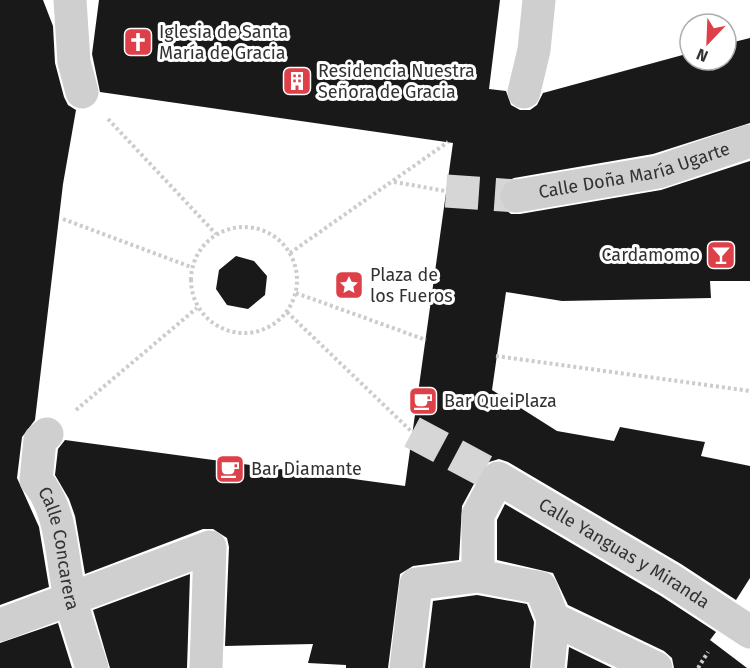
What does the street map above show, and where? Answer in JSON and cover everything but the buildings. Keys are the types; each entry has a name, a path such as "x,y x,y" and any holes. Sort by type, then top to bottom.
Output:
{"street":[{"path":"70,0 74,62 82,92"},
{"path":"524,92 534,50 539,0"},
{"name":"Calle Doña María Ugarte","path":"517,196 658,172 750,141"},
{"name":"Calle Concarera","path":"47,434 40,440 36,480 43,488 57,526 71,599 92,668"},
{"name":"Calle Yanguas y Miranda","path":"478,576 478,515 498,478 671,580 750,632"},
{"path":"0,625 210,547 206,668"},
{"path":"406,668 416,584 478,576 541,588 553,618 548,668"},
{"path":"553,618 656,668"}],"path":[{"path":"82,92 216,234"},
{"path":"290,253 448,142"},
{"path":"394,182 446,191"},
{"path":"63,219 191,267"},
{"path":"236,227 257,228 276,237 290,253 297,273 296,293 287,312 272,327 252,334 230,333 212,323 197,308 190,288 191,267 201,248 216,234 236,227"},
{"path":"296,293 426,340"},
{"path":"47,434 197,308"},
{"path":"287,312 412,432"},
{"path":"496,356 750,391"}],"tunnel":[{"path":"446,191 517,196"},
{"path":"412,432 498,478"}],"place":[{"name":"Iglesia de Santa María de Gracia","path":"138,42"},
{"name":"Residencia Nuestra Señora de Gracia","path":"297,81"},
{"name":"Cardamomo","path":"721,255"},
{"name":"Plaza de los Fueros","path":"349,285"},
{"name":"Bar QueiPlaza","path":"423,401"},
{"name":"Bar Diamante","path":"230,469"}]}
